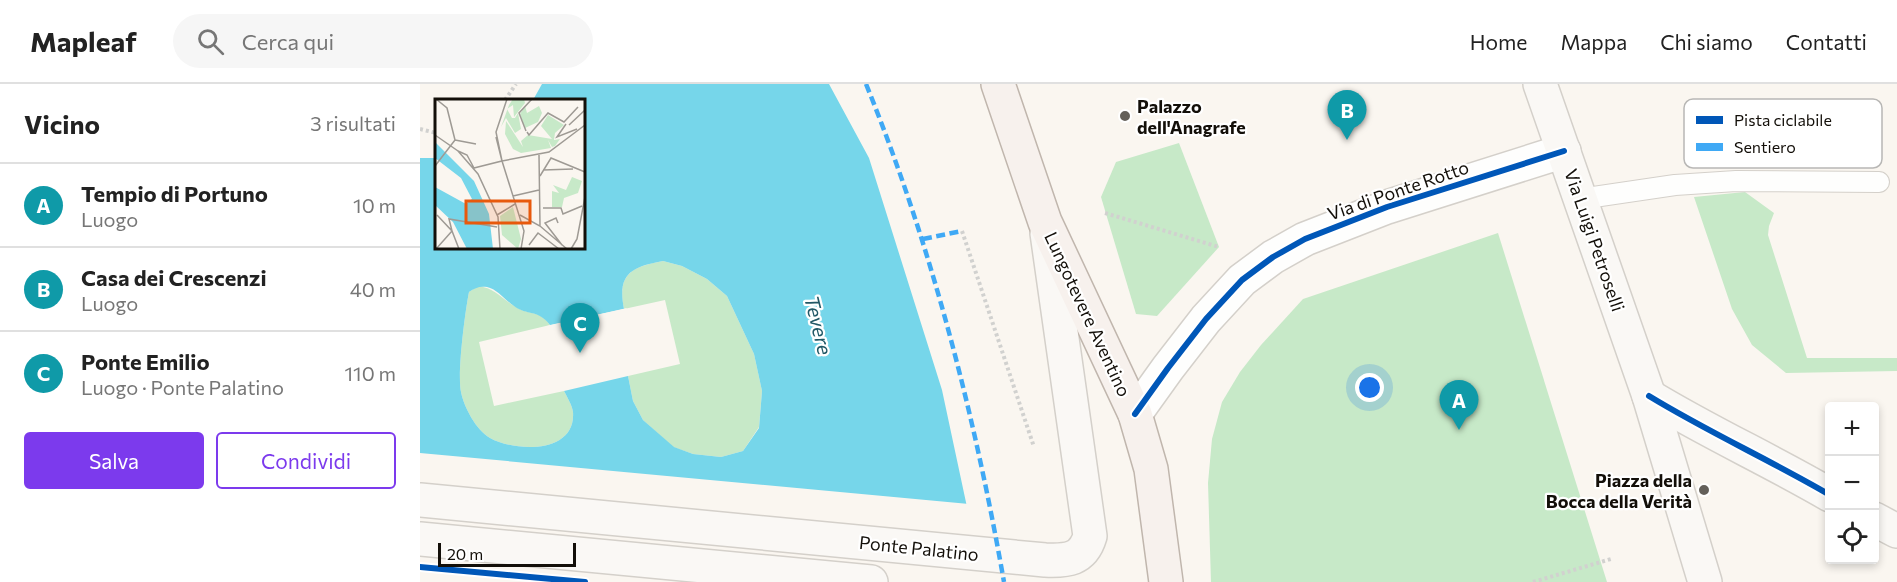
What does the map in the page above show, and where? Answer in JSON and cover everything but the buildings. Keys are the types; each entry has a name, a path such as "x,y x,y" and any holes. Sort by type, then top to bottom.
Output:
{"main road":[{"name":"Lungotevere Aventino","path":"998,84 1045,222 1135,414 1151,469 1166,582"},
{"name":"Via Luigi Petroselli","path":"1540,84 1649,396"},
{"name":"Ponte Palatino","path":"420,500 1045,560 1057,561 1074,558 1086,549 1090,536 1045,222"},
{"path":"1649,396 1687,419 1825,492"},
{"path":"1649,396 1705,582"},
{"path":"1879,521 1897,531"},
{"path":"420,539 871,582"}],"street":[{"name":"Via di Ponte Rotto","path":"1135,414 1206,319 1242,280 1273,257 1305,239 1387,207 1564,152"}],"lane":[{"path":"1580,199 1675,185 1736,181 1879,182"}],"path":[{"path":"506,99 516,84"},
{"path":"420,129 435,133"},
{"path":"1105,213 1219,247"},
{"path":"962,231 1036,454"},
{"path":"1533,582 1611,559"}],"green space":[{"path":"1179,143 1219,247 1157,316 1136,314 1101,197 1116,162"},
{"path":"1745,192 1774,213 1768,235 1807,358 1897,358 1897,371 1786,373 1752,345 1732,309 1694,197"},
{"path":"1498,233 1607,582 1211,582 1208,483 1212,439 1222,402 1240,372 1261,345 1303,299"},
{"path":"663,261 682,266 707,279 727,296 754,354 762,391 759,427 743,451 721,457 693,454 673,447 643,420 633,401 628,376 680,364 665,300 624,309 622,297 625,280 629,274 642,266"},
{"path":"478,286 494,291 521,310 542,317 550,325 479,342 494,406 564,391 573,412 571,426 565,436 555,442 528,447 501,443 485,434 475,424 468,411 461,392 461,358 469,292"}],"water":[{"name":"Tevere","path":"542,84 829,84 869,158 942,390 983,582 420,582 420,158 435,158 435,249 585,249 585,99 534,99","holes":["663,261 682,266 707,279 727,296 754,354 762,391 759,428 743,451 721,457 693,454 674,447 643,420 633,401 628,376 564,391 573,412 571,426 565,436 542,446 514,446 501,443 485,434 471,418 461,392 460,372 465,314 469,292 475,288 491,288 511,304 541,317 550,325 624,309 622,297 625,280 629,274 642,266"]}],"pier":[{"path":"627,308 624,312 551,328 547,326"},
{"path":"420,453 969,504 986,582 420,582"}],"marked path":[{"path":"866,84 911,205 948,329 979,455 1004,582"},
{"path":"923,239 962,231"}],"cycle path":[{"path":"1135,414 1206,319 1242,280 1273,257 1305,239 1387,207 1564,151"},
{"path":"1649,396 1825,492"},
{"path":"420,567 585,582"}],"place":[{"name":"Palazzo dell'Anagrafe","path":"1125,116"},
{"name":"Casa dei Crescenzi","path":"1347,140"},
{"name":"Ponte Emilio","path":"580,353"},
{"name":"Tempio di Portuno","path":"1459,430"},
{"name":"Piazza della Bocca della Verità","path":"1704,490"}]}
